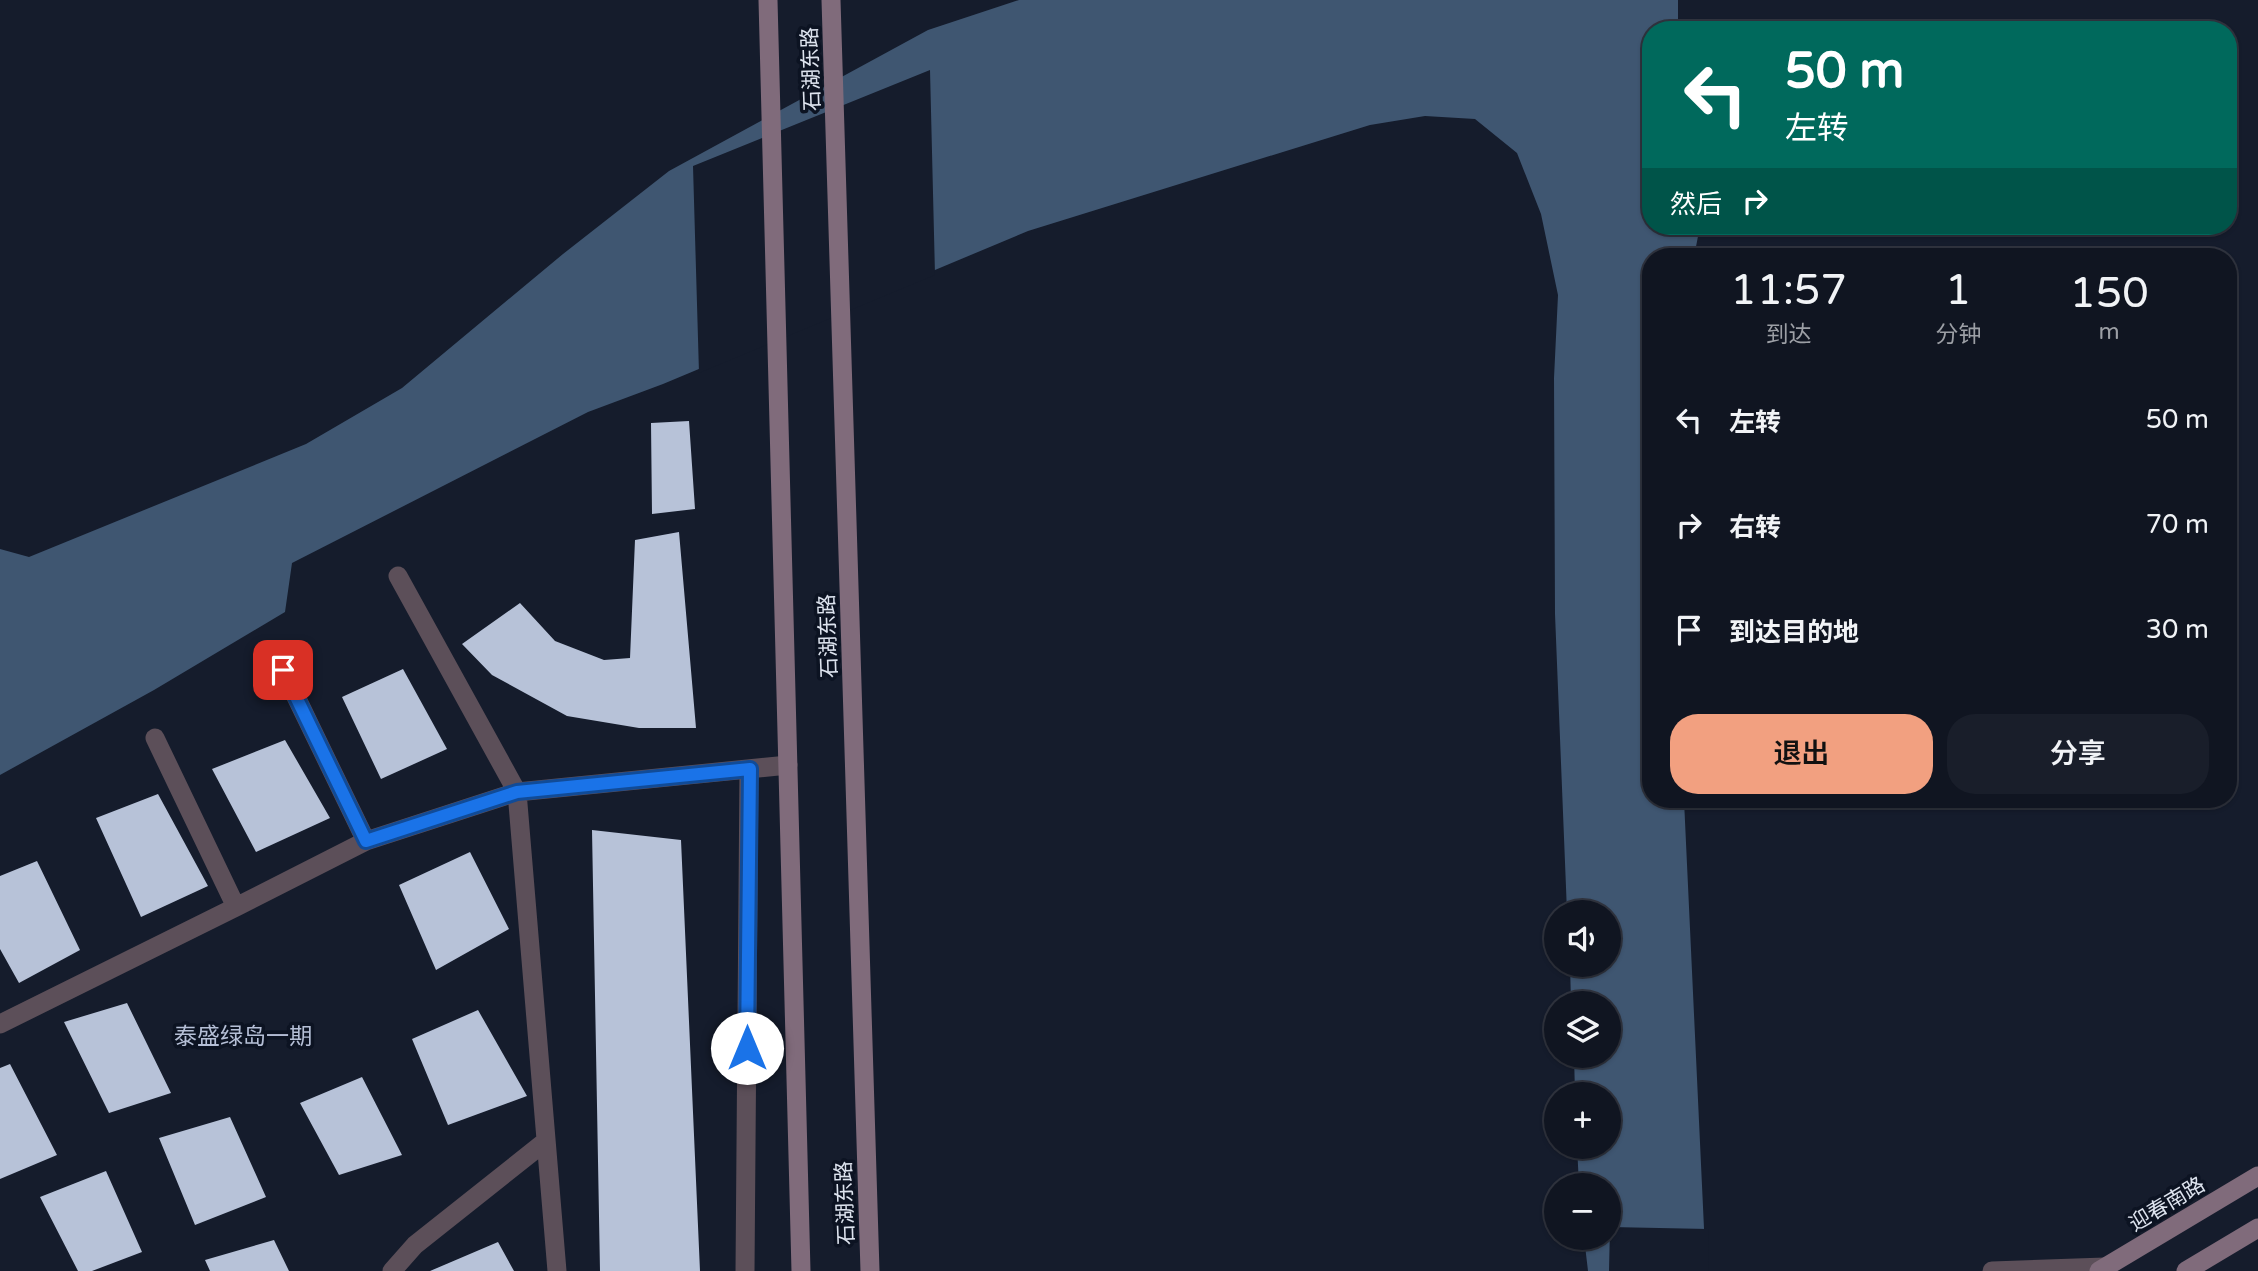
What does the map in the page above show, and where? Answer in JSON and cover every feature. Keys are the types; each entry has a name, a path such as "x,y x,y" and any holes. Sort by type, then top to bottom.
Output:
{"main road":[{"name":"石湖东路","path":"768,0 801,1271"},
{"name":"石湖东路","path":"831,0 870,1271"},
{"name":"迎春南路","path":"2102,1269 2258,1176"},
{"path":"2186,1271 2258,1228"}],"street":[{"path":"398,576 517,792 557,1271"},
{"path":"283,670 366,841"},
{"path":"155,738 236,907"},
{"path":"0,1024 366,841 517,792 788,765"},
{"path":"746,1271 750,769"},
{"path":"392,1271 415,1245 545,1141"},
{"path":"1993,1271 2102,1269"}],"water":[{"path":"1019,0 1678,0 1678,21 1642,21 1642,235 1698,235 1696,248 1642,248 1642,808 1684,808 1706,1271 1588,1271 1586,1250 1621,1250 1621,1173 1578,1173 1578,1159 1621,1159 1621,1082 1575,1082 1574,1068 1621,1068 1621,991 1571,991 1570,977 1621,977 1621,900 1567,900 1555,614 1554,378 1558,295 1541,214 1517,153 1475,119 1425,116 1370,125 1028,231 663,384 588,412 292,563 285,612 154,690 0,775 0,549 29,557 306,444 402,388 563,254 669,171 928,30"}],"pier":[{"path":"930,70 935,275 699,373 693,166"},
{"path":"1621,1227 1708,1229 1709,1271 1609,1271 1609,1250 1621,1250"}],"building":[{"path":"689,421 695,509 652,514 651,423"},
{"path":"679,532 696,728 639,728 567,716 492,675 462,644 520,603 555,641 604,660 630,658 635,540"},
{"path":"403,669 447,749 381,779 342,697"},
{"path":"285,740 330,818 256,852 212,769"},
{"path":"158,794 208,886 141,917 96,818"},
{"path":"592,830 681,840 700,1271 600,1271"},
{"path":"470,852 509,929 436,970 399,885"},
{"path":"37,861 80,950 19,983 0,949 0,876"},
{"path":"127,1003 171,1093 109,1113 64,1022"},
{"path":"478,1010 527,1096 448,1125 412,1039"},
{"path":"10,1064 57,1155 0,1179 0,1068"},
{"path":"362,1077 402,1155 339,1175 300,1103"},
{"path":"230,1117 266,1197 195,1225 159,1138"},
{"path":"106,1171 142,1252 92,1271 78,1271 40,1197"},
{"path":"274,1240 289,1271 210,1271 205,1260"},
{"path":"498,1242 514,1271 430,1271"}],"district":[{"name":"泰盛绿岛一期","path":"243,1036"}],"route":[{"path":"283,670 366,841 517,792 750,769 747,1048"}]}
